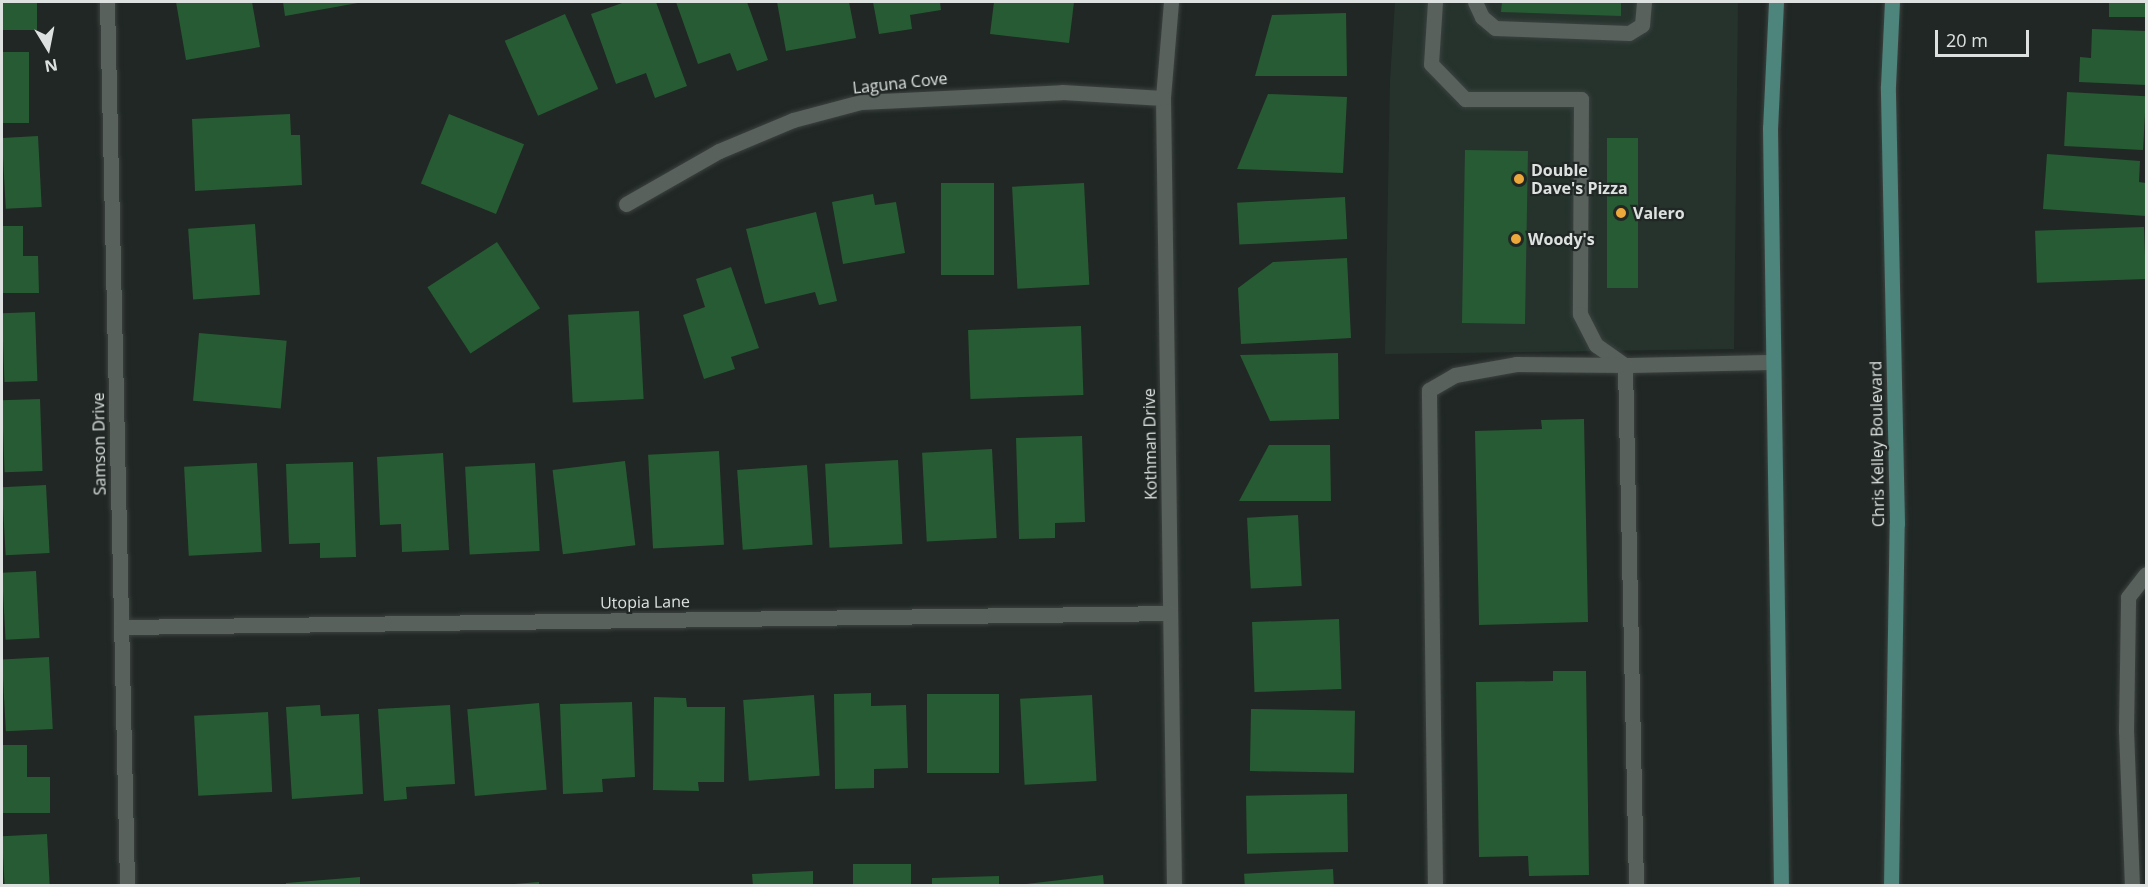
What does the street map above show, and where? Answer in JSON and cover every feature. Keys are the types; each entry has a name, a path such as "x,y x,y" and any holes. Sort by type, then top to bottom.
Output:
{"main road":[{"path":"1776,2 1770,128 1781,885"},
{"name":"Chris Kelley Boulevard","path":"1892,2 1888,86 1897,524 1892,885"}],"street":[{"name":"Samson Drive","path":"107,2 127,885"},
{"name":"Kothman Drive","path":"1172,2 1163,98 1174,885"},
{"path":"1435,2 1431,64 1465,99 1581,99 1580,314 1596,345 1625,365"},
{"path":"1474,2 1482,17 1495,28 1629,33 1642,25 1644,2"},
{"name":"Laguna Cove","path":"626,204 719,151 793,120 861,102 1062,92 1163,98"},
{"path":"1434,885 1429,390 1455,375 1516,364 1625,365 1773,362"},
{"path":"1625,365 1636,885"},
{"path":"2132,885 2126,731 2128,597 2146,574"},
{"name":"Utopia Lane","path":"121,627 1170,613"}],"shaded area":[{"path":"1395,2 1738,2 1734,349 1385,354 1390,81"}],"building":[{"path":"2,2 37,2 37,30 2,30"},
{"path":"176,2 252,2 260,47 186,60"},
{"path":"283,2 358,2 358,3 285,16"},
{"path":"625,2 656,2 687,86 655,98 646,73 616,84 591,14"},
{"path":"676,2 747,2 768,60 737,71 730,53 698,64"},
{"path":"777,2 849,2 856,38 786,51"},
{"path":"873,2 940,2 941,10 910,15 912,29 879,34"},
{"path":"994,2 1074,2 1069,43 990,34"},
{"path":"1502,2 1621,2 1621,16 1501,12"},
{"path":"2109,2 2146,2 2146,17 2109,17"},
{"path":"1346,13 1347,76 1255,76 1272,15"},
{"path":"565,14 598,89 538,116 505,41"},
{"path":"2092,29 2146,31 2146,85 2079,82 2080,57 2091,58"},
{"path":"2,52 29,52 29,123 2,123"},
{"path":"2067,92 2146,96 2143,150 2064,146"},
{"path":"1268,94 1347,97 1343,173 1237,169"},
{"path":"290,114 291,135 300,135 302,185 195,191 192,119"},
{"path":"449,114 524,144 496,214 421,184"},
{"path":"38,136 42,207 6,209 2,138"},
{"name":"Valero","path":"1607,138 1638,138 1638,288 1607,288"},
{"path":"1465,150 1528,151 1525,324 1462,323"},
{"path":"2047,154 2140,161 2139,182 2146,183 2146,216 2043,209"},
{"path":"941,183 994,183 994,275 941,275"},
{"path":"1084,183 1089,285 1017,289 1012,187"},
{"path":"873,194 875,205 896,202 905,253 843,264 832,202"},
{"path":"1345,197 1347,239 1239,245 1237,203"},
{"path":"816,212 837,301 819,305 815,292 765,304 746,229"},
{"path":"255,224 260,295 193,300 188,229"},
{"path":"2,226 23,226 23,256 38,256 39,293 2,293"},
{"path":"2144,227 2146,279 2037,283 2035,231"},
{"path":"497,242 540,308 470,353 427,287"},
{"path":"1347,258 1351,338 1241,344 1238,288 1273,262"},
{"path":"731,267 759,348 731,357 735,369 704,379 683,315 705,307 696,279"},
{"path":"639,311 644,399 573,403 568,315"},
{"path":"35,312 37,381 4,382 2,313"},
{"path":"1081,326 1083,395 970,399 968,330"},
{"path":"199,333 287,341 281,408 193,401"},
{"path":"1338,353 1339,419 1270,421 1240,355"},
{"path":"40,399 43,471 5,472 2,400"},
{"path":"1584,419 1588,622 1479,625 1475,431 1542,429 1541,420"},
{"path":"1082,436 1085,522 1055,523 1055,538 1019,539 1016,438"},
{"path":"1269,445 1330,445 1331,501 1239,501"},
{"path":"992,449 997,538 927,542 922,453"},
{"path":"719,451 724,545 653,549 648,455"},
{"path":"443,453 449,550 402,552 401,524 380,525 377,457"},
{"path":"898,460 902,544 829,548 825,464"},
{"path":"625,461 635,545 563,554 553,470"},
{"path":"353,462 356,557 320,558 320,543 289,544 286,464"},
{"path":"257,463 262,552 189,556 184,467"},
{"path":"535,463 540,551 470,555 465,467"},
{"path":"807,465 813,545 743,550 737,470"},
{"path":"46,485 50,553 6,555 2,487"},
{"path":"1298,515 1302,586 1251,589 1247,518"},
{"path":"36,571 40,638 6,640 2,573"},
{"path":"1339,619 1341,689 1254,692 1252,622"},
{"path":"49,657 53,729 6,731 2,659"},
{"path":"1553,671 1586,671 1589,875 1529,876 1528,856 1479,857 1476,682 1553,681"},
{"path":"871,693 871,706 906,705 908,768 874,769 874,788 835,789 834,694"},
{"path":"927,694 999,694 999,773 927,773"},
{"path":"814,695 820,776 749,781 743,700"},
{"path":"1092,695 1097,781 1025,785 1020,699"},
{"path":"654,697 686,698 687,707 725,707 724,782 698,782 699,791 653,790"},
{"path":"632,702 635,777 602,779 603,792 563,794 560,704"},
{"path":"539,703 547,790 475,796 467,709"},
{"path":"320,705 321,716 359,714 363,794 292,799 286,707"},
{"path":"450,705 455,784 406,787 407,799 384,801 378,709"},
{"path":"1251,709 1355,711 1354,773 1250,771"},
{"path":"268,712 272,792 198,796 194,716"},
{"path":"2,745 27,745 27,777 50,777 50,813 2,813"},
{"path":"1347,794 1348,852 1247,854 1246,796"},
{"path":"47,834 50,886 5,886 2,836"},
{"path":"853,864 911,864 911,886 853,886"},
{"path":"1333,869 1334,886 1245,886 1244,874"},
{"path":"813,871 813,886 753,886 752,874"},
{"path":"1103,875 1104,886 1026,886 1026,884"},
{"path":"999,876 999,886 932,886 932,878"},
{"path":"360,877 360,886 286,886 286,883"},
{"path":"539,882 539,886 514,886 514,884"}],"place":[{"name":"Double Dave's Pizza","path":"1519,179"},
{"name":"Valero","path":"1621,213"},
{"name":"Woody's","path":"1516,239"}]}
